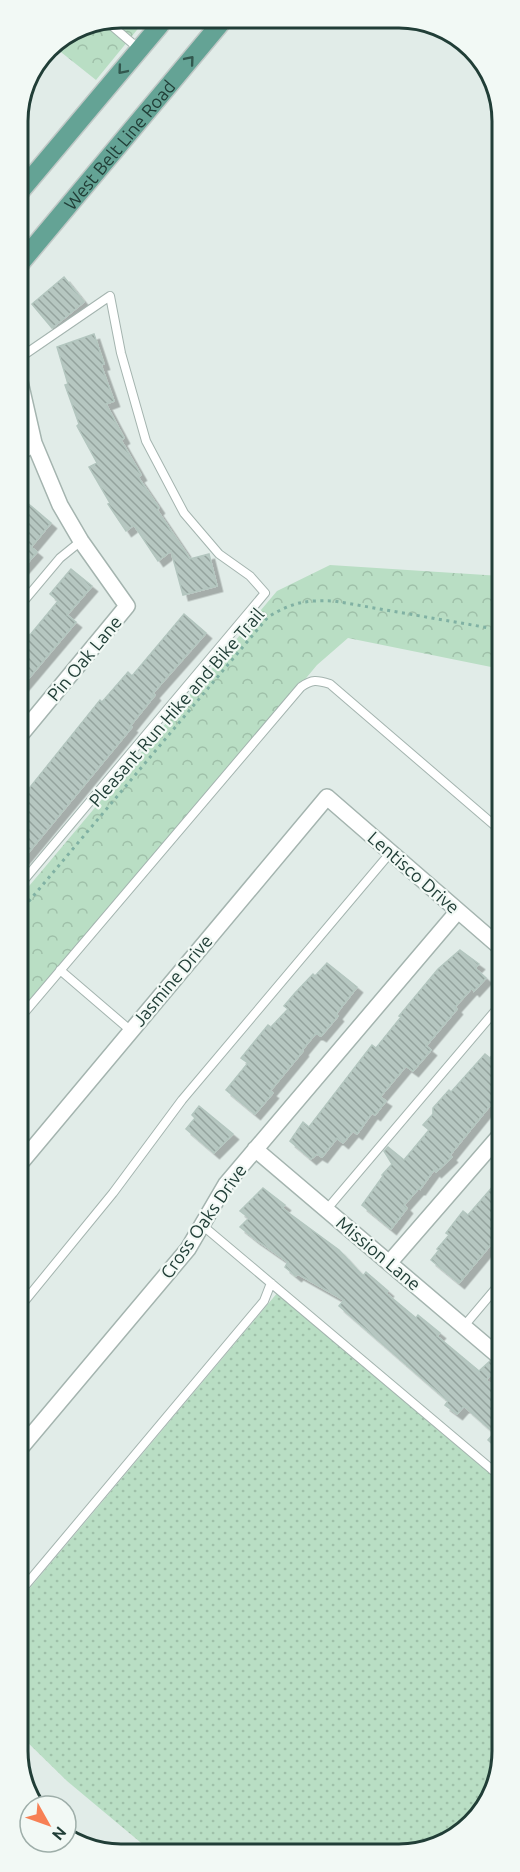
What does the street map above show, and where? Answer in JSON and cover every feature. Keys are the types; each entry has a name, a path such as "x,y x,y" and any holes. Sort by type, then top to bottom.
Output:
{"main road":[{"path":"29,181 157,29"},
{"name":"West Belt Line Road","path":"29,253 216,29"}],"street":[{"path":"29,420 34,443 60,506 81,541"},
{"path":"29,447 34,443"},
{"name":"Pin Oak Lane","path":"29,725 128,606 81,541"},
{"name":"Lentisco Drive","path":"327,797 491,940"},
{"name":"Jasmine Drive","path":"28,1154 327,797"},
{"name":"Cross Oaks Drive","path":"28,1439 188,1249 226,1184 458,910"},
{"path":"390,1262 491,1144"},
{"name":"Mission Lane","path":"255,1149 491,1350"}],"lane":[{"path":"116,29 139,50"},
{"path":"29,352 110,296 121,352 146,441 151,451 184,513 219,554 250,576 264,593 29,875"},
{"path":"29,595 60,558 81,541"},
{"path":"28,1008 301,687 309,681 317,680 330,684 492,823"},
{"path":"28,1297 106,1203 182,1100 391,852"},
{"path":"60,970 130,1030"},
{"path":"327,1209 491,1015"},
{"path":"202,1225 491,1469"},
{"path":"28,1582 264,1301 271,1283"},
{"path":"464,1326 491,1294"}],"path":[{"name":"Pleasant Run Hike and Bike Trail","path":"29,902 268,617 284,607 308,600 334,601 492,628"}],"green space":[{"path":"138,29 96,80 61,52 70,44 103,30"},
{"path":"330,565 492,575 492,667 348,638 317,665 28,1012 29,887 277,591"},
{"path":"278,1292 491,1473 491,1757 484,1786 469,1812 455,1824 429,1839 411,1843 142,1844 67,1781 28,1743 28,1590"}],"building":[{"path":"64,277 84,302 52,328 32,304"},
{"path":"94,334 104,364 101,365 114,401 106,404 124,438 121,440 141,475 138,477 190,559 209,554 217,586 183,595 171,551 158,561 134,525 126,531 108,504 110,503 89,467 97,463 77,426 79,424 65,385 68,384 57,347"},
{"path":"29,504 51,523 31,547 37,552 29,562"},
{"path":"71,569 92,586 67,615 76,622 29,678 29,634 58,601 50,594"},
{"path":"184,614 206,633 153,693 155,695 130,726 132,727 29,852 29,789 100,700 102,702 128,672 132,676"},
{"path":"460,950 479,964 475,968 486,978 474,991 472,988 455,1007 457,1009 426,1046 431,1050 413,1071 406,1066 380,1097 386,1101 375,1115 372,1113 357,1134 353,1131 343,1143 337,1138 322,1157 317,1154 311,1159 290,1141 303,1122 309,1127 372,1045 376,1048 438,969"},
{"path":"327,963 357,987 336,1014 338,1016 321,1036 316,1033 302,1050 270,1091 273,1093 255,1114 226,1090 248,1063 241,1058 268,1025 271,1027 288,1009 284,1006 295,993"},
{"path":"485,1054 490,1058 491,1056 491,1104 450,1155 452,1157 436,1172 434,1170 404,1205 407,1208 391,1229 362,1205 392,1164 384,1151 388,1147 404,1160 429,1130 423,1125 433,1114 433,1108 449,1090 451,1092"},
{"path":"199,1106 233,1134 214,1153 186,1129 195,1118 192,1115"},
{"path":"263,1188 285,1205 282,1208 339,1250 363,1276 366,1272 388,1291 386,1293 416,1318 418,1315 440,1333 437,1336 479,1371 491,1362 491,1374 486,1380 491,1385 491,1430 464,1406 457,1414 445,1405 448,1401 339,1306 344,1300 298,1274 296,1276 285,1267 288,1262 240,1227 249,1218 240,1211"},
{"path":"491,1188 491,1244 459,1283 431,1260 449,1235 446,1233 463,1211 468,1215"}]}
